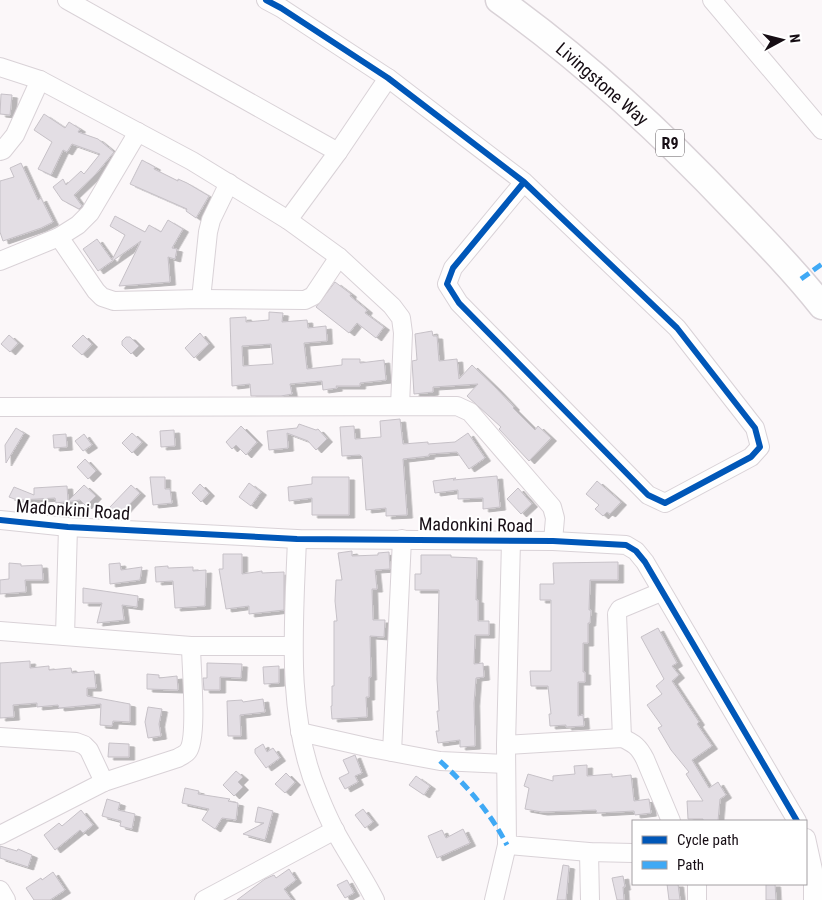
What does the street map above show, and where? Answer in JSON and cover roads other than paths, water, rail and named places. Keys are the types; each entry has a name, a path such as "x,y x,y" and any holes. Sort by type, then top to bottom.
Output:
{"highway":[{"name":"Livingstone Way","path":"499,0 610,86 689,162 801,279 822,306"}],"street":[{"path":"67,0 338,152"},
{"path":"266,0 388,78 524,182 677,328 755,428 760,447 751,457 665,503 648,496 459,302 447,284 453,268 524,182"},
{"path":"712,0 822,130"},
{"path":"0,67 40,80 229,183 288,220 339,257 392,306 401,318 403,334 400,406"},
{"path":"288,220 338,152 388,78"},
{"path":"0,151 3,150 15,135 40,80"},
{"path":"0,261 59,237 78,225 90,213 138,132"},
{"path":"201,298 208,232 211,220 229,183"},
{"path":"59,237 96,292 102,297 119,301 201,298 310,299 339,257"},
{"path":"0,407 457,406 470,412 552,507 555,518 553,541"},
{"name":"Madonkini Road","path":"0,520 68,526 297,539 553,541 626,545 636,551 645,562 796,820"},
{"path":"65,636 68,526"},
{"path":"297,539 292,646 300,732 317,792 335,830 375,900"},
{"path":"392,752 402,539"},
{"path":"494,900 507,845 506,745 511,541"},
{"path":"622,738 617,614 620,610 661,592"},
{"path":"0,631 191,646 292,646"},
{"path":"0,835 104,782 178,758 188,751 192,738 193,716 191,646"},
{"path":"300,732 440,761 506,764"},
{"path":"0,736 76,742 84,745 89,750 104,782"},
{"path":"506,745 622,738 634,743 641,750 670,820"},
{"path":"204,900 335,830"},
{"path":"807,843 813,870 813,900"},
{"path":"507,845 589,852 632,853"},
{"path":"589,852 590,900"},
{"path":"697,885 697,900"},
{"path":"0,890 6,900"}]}
